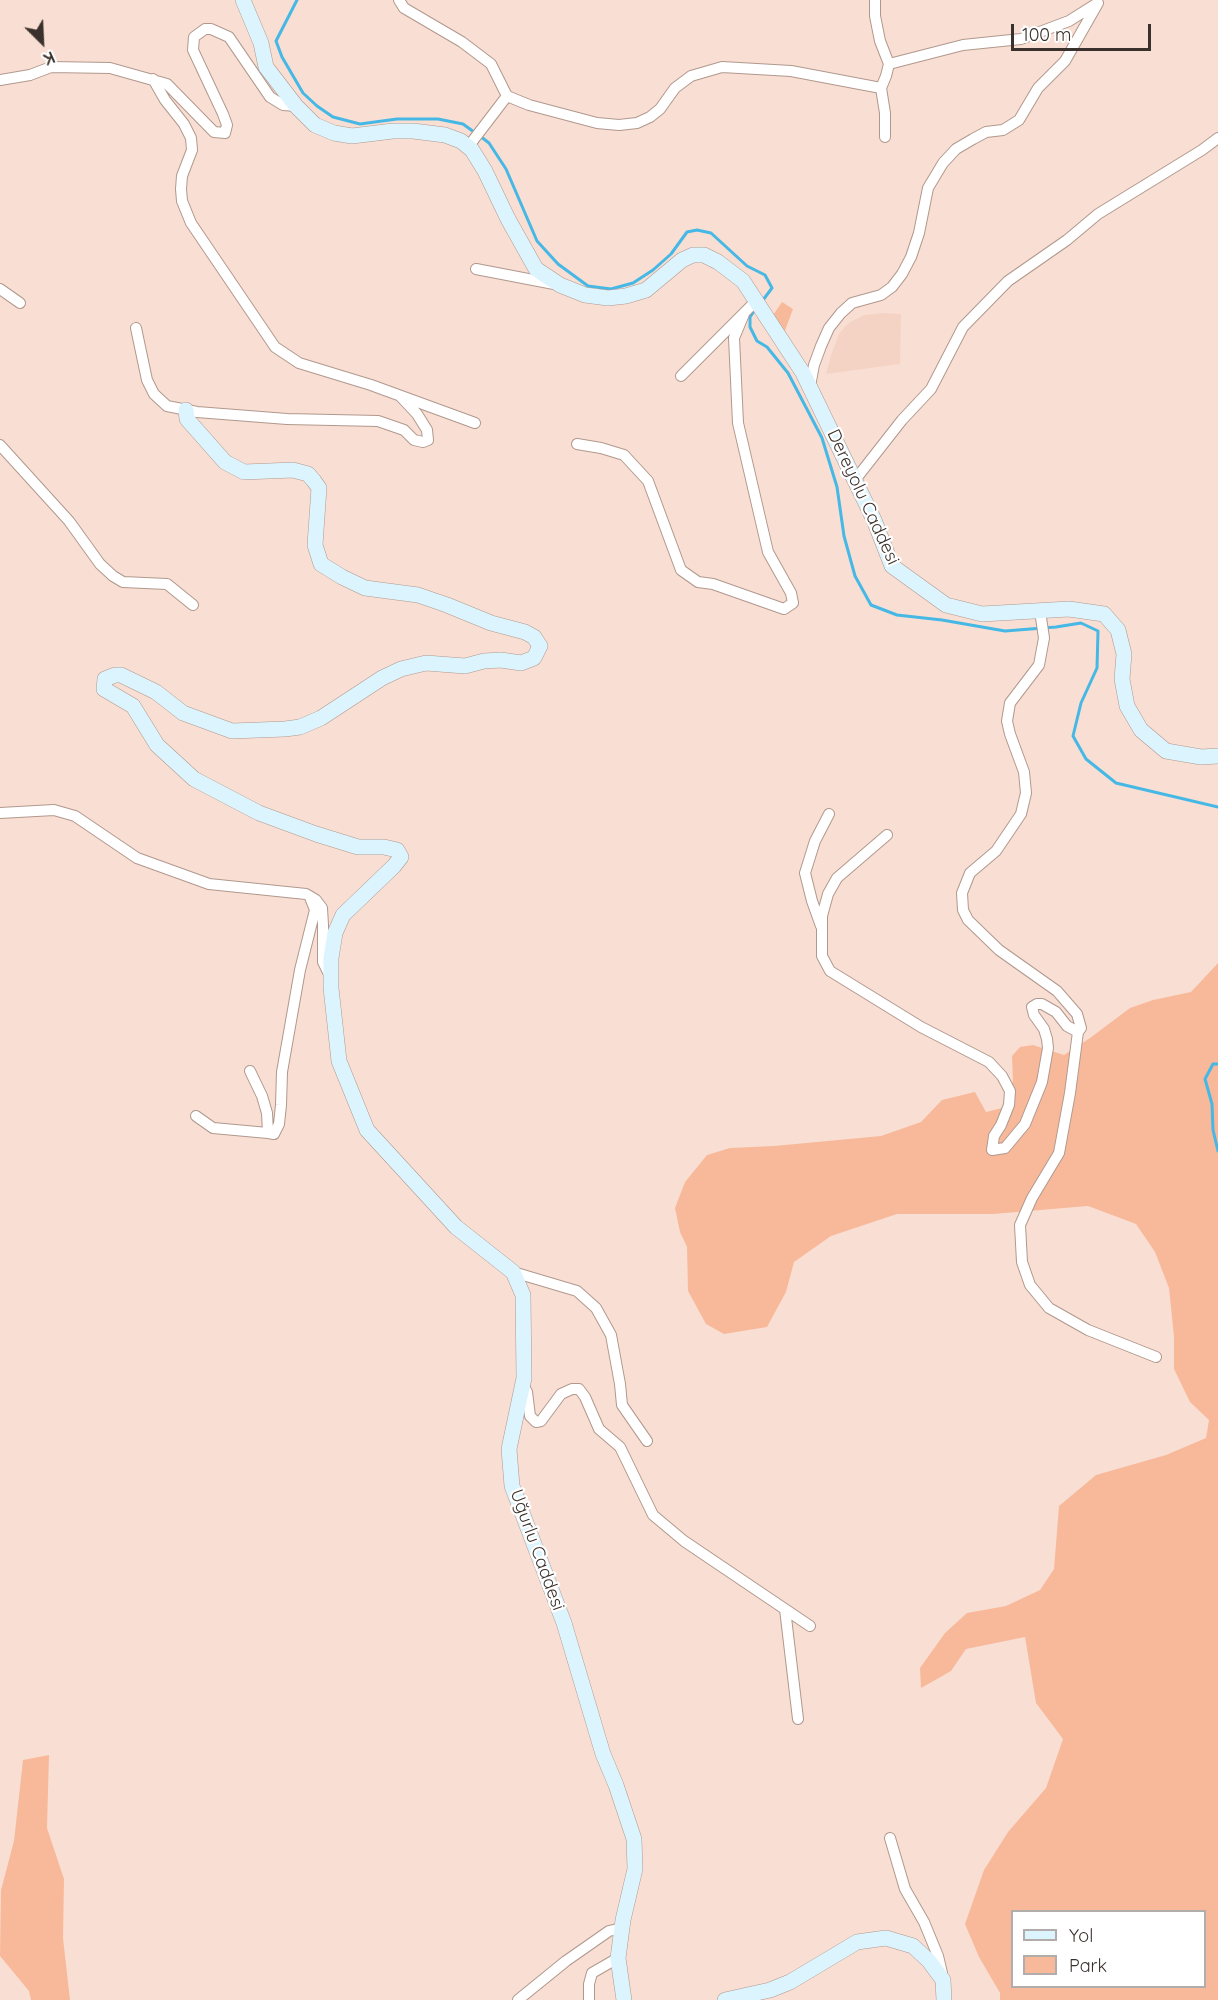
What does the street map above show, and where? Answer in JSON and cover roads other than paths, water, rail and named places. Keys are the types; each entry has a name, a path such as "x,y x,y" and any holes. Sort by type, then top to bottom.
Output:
{"street":[{"path":"243,0 261,43 266,68 296,106 315,125 334,133 352,136 393,131 430,132 471,143 507,96"},
{"path":"399,0 404,8 462,42 491,64 507,96 547,111 597,123 619,125 637,123 660,109 675,88 691,76 722,68 791,71 881,88"},
{"path":"875,0 880,41 889,64 881,88 885,113 885,137"},
{"path":"889,64 963,45 1021,39 1069,21 1099,1"},
{"path":"810,386 821,346 829,328 841,313 852,303 881,296 902,274 912,257 928,188 943,163 956,149 973,139 986,132 1004,130 1019,120 1038,88 1065,61 1099,1"},
{"path":"0,80 30,75 51,67 110,68 167,84 214,132 225,133 227,125 223,114 193,50 194,37 205,29 211,29 229,37 270,97 283,105 296,106"},
{"path":"153,80 184,124 191,138 192,150 182,176 181,189 182,201 191,223 275,347 298,363 399,395 475,423"},
{"path":"855,480 902,420 932,389 963,327 1008,281 1067,240 1098,214 1218,138"},
{"name":"Dereyolu Caddesi","path":"471,143 508,219 536,269 560,285 585,296 608,298 626,296 646,290 682,260 693,255 704,255 718,262 743,281 810,386 874,520 892,566 946,605 982,614 1040,616 1069,609 1104,614 1118,630 1124,654 1122,680 1127,706 1141,730 1166,751 1218,756"},
{"path":"476,269 560,285"},
{"path":"0,289 20,303"},
{"path":"681,376 756,301"},
{"path":"578,444 624,455 648,481 681,570 698,582 712,584 784,609 793,603 791,593 768,552 738,423 734,338 744,314"},
{"path":"136,328 147,380 154,394 167,406 186,410 288,419 378,421 404,430 414,440 423,442 428,440 427,430 417,414 399,395"},
{"path":"186,410 187,419 225,462 244,472 293,470 308,474 314,480 320,488 315,545 321,564 365,588 418,595 447,604 491,623 525,632 534,637 540,646 534,658 521,663 501,660 484,661 465,666 426,663 401,669 382,678 321,718 300,728 232,731 183,713 156,692 131,679 115,675 105,679 104,689 133,706 157,745 194,779 259,813 316,834 358,847 384,847 397,850 401,857 394,866 343,915 335,933 331,958 339,1061 367,1130 456,1227 513,1272 577,1291 596,1308 611,1335 622,1405 647,1442"},
{"path":"0,445 69,521 113,576 123,582 167,584 193,605"},
{"path":"1040,616 1044,638 1039,665 1010,703 1007,721 1024,772 1026,793 1021,814 996,851 970,873 962,893 963,910 968,920 999,950 1057,991 1077,1014 1082,1028 1078,1032 1059,1153 1032,1198 1020,1225 1022,1262 1030,1285 1049,1308 1088,1330 1156,1357"},
{"path":"0,813 54,810 75,816 137,858 209,884 285,891 310,896 321,908 323,962 331,978"},
{"path":"822,929 805,873 815,841 829,814"},
{"path":"887,835 837,878 828,894 822,916 822,956 830,971 921,1027 989,1062 1002,1076 1010,1091 1009,1105 994,1136 992,1150 1005,1148 1025,1124 1042,1082 1048,1048 1047,1039 1032,1007 1042,1004 1056,1012 1067,1026 1078,1032"},
{"path":"196,1116 213,1128 274,1134 279,1124 282,1072 300,970 315,910 310,896"},
{"path":"250,1071 265,1104 268,1133"},
{"name":"Uğurlu Caddesi","path":"513,1272 523,1295 523,1385 509,1449 512,1486 564,1623 603,1754 634,1839 635,1869 618,1958 624,2000"},
{"path":"523,1385 527,1392 530,1416 536,1422 541,1421 561,1394 572,1389 579,1389 599,1429 620,1447 653,1515 684,1541 810,1626"},
{"path":"785,1609 798,1719"},
{"path":"890,1838 905,1889 924,1922 938,1956 944,2000"},
{"path":"518,2000 609,1931 622,1928"},
{"path":"725,2000 770,1990 790,1982 857,1942 886,1938 913,1946 929,1961 943,1980"},
{"path":"589,2000 588,1984 592,1973 618,1958"}],"waterway":[{"path":"297,0 276,41 282,57 303,93 317,106 333,117 360,124 397,119 438,119 463,124 474,132"},
{"path":"480,136 489,143 506,169 537,241 558,264 588,286 611,289 633,283 671,254 687,232 697,230 711,233 747,266 765,275 772,288 763,300"},
{"path":"755,310 750,317 750,327 757,341 767,347 788,373 822,438 837,487 844,536 855,576 871,605 897,615 1005,631 1081,623 1098,631 1097,668 1081,703 1073,736 1086,759 1116,783 1218,807"},
{"path":"1218,1064 1213,1064 1205,1079 1212,1104 1213,1130 1218,1151"}]}
